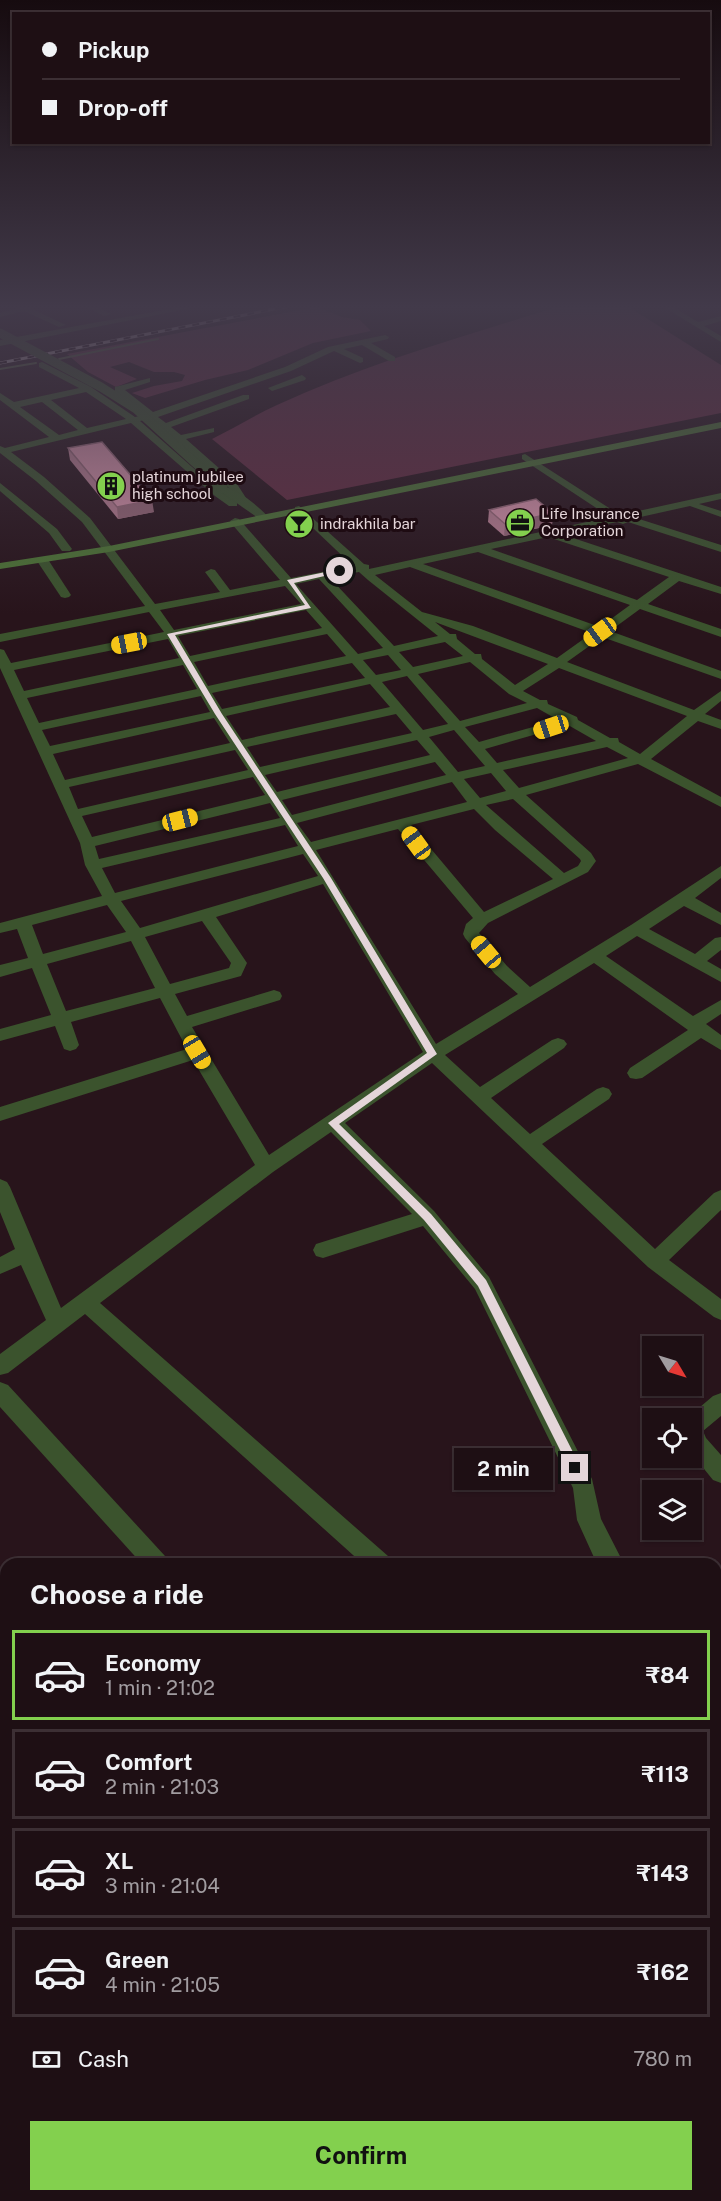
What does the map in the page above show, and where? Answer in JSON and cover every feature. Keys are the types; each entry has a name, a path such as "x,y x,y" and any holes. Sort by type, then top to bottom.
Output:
{"main road":[{"path":"0,566 43,561 525,457 721,418"},
{"path":"249,516 301,509 721,425"},
{"path":"0,559 66,549 107,546"}],"street":[{"path":"20,409 58,439"},
{"path":"56,409 86,432"},
{"path":"116,409 134,421 212,489 238,502"},
{"path":"136,409 238,502 290,582 440,757 477,804 500,827 562,880"},
{"path":"146,409 233,486 238,502"},
{"path":"2,450 134,421 172,409"},
{"path":"165,426 214,409"},
{"path":"179,438 211,430"},
{"path":"2,450 68,503 107,546 171,634 218,714 308,846 432,1054 655,1261 721,1311"},
{"path":"525,457 627,519 721,547"},
{"path":"0,486 53,531 66,549"},
{"path":"627,519 695,506 721,498"},
{"path":"0,638 321,575 368,572 415,565 721,498"},
{"path":"695,506 721,514"},
{"path":"301,509 368,572 515,690 721,801"},
{"path":"553,535 721,591"},
{"path":"484,550 721,633"},
{"path":"43,561 64,595"},
{"path":"415,565 721,675"},
{"path":"211,572 227,594"},
{"path":"368,572 449,637"},
{"path":"321,575 391,650 517,795 589,861 583,869 482,919 472,928 471,934 501,970 530,996"},
{"path":"515,690 558,663 677,577"},
{"path":"266,1167 197,1052 135,933 111,899 93,865 87,843 3,661 171,634 309,606"},
{"path":"424,615 470,629 558,663 698,720 721,732"},
{"path":"18,696 330,630"},
{"path":"35,728 449,637"},
{"path":"44,752 475,658"},
{"path":"698,720 721,695"},
{"path":"74,814 421,735 539,704"},
{"path":"0,928 308,846 648,761 698,720 721,706"},
{"path":"60,785 399,709"},
{"path":"698,720 721,725"},
{"path":"474,748 570,721"},
{"path":"93,865 611,742"},
{"path":"87,843 440,757"},
{"path":"401,823 482,919"},
{"path":"0,1366 266,1167 432,1054 595,956 684,899 721,871"},
{"path":"0,971 206,915 327,878"},
{"path":"684,899 721,920"},
{"path":"0,1035 166,992 228,975 238,970 239,963 206,915"},
{"path":"23,922 36,961 62,1018 70,1046"},
{"path":"637,929 721,976"},
{"path":"697,961 721,942"},
{"path":"595,956 721,1044"},
{"path":"182,1024 274,996"},
{"path":"636,1073 698,1027 721,1006"},
{"path":"479,1097 558,1044"},
{"path":"0,1114 197,1052"},
{"path":"530,1143 603,1094"},
{"path":"333,1123 427,1217 482,1283 584,1487 589,1520 607,1558"},
{"path":"0,1187 57,1322"},
{"path":"655,1261 718,1205"},
{"path":"323,1250 427,1217"},
{"path":"0,1266 26,1252"},
{"path":"86,1303 368,1558"},
{"path":"0,1392 152,1558"},
{"path":"721,1402 695,1424 692,1431 697,1444 721,1472"}],"shaded area":[{"path":"270,409 721,409 721,413 287,500 212,439"}],"building":[{"name":"platinum jubilee high school","path":"102,442 152,500 117,507 68,448"},
{"path":"536,499 553,513 505,524 489,510"}],"place":[{"name":"platinum jubilee high school","path":"111,486"},
{"name":"Life Insurance Corporation","path":"520,523"},
{"name":"indrakhila bar","path":"299,524"}],"route":[{"path":"340,571 290,582 309,606 171,634 218,714 308,846 432,1054 333,1123 427,1217 482,1283 575,1468"}]}
